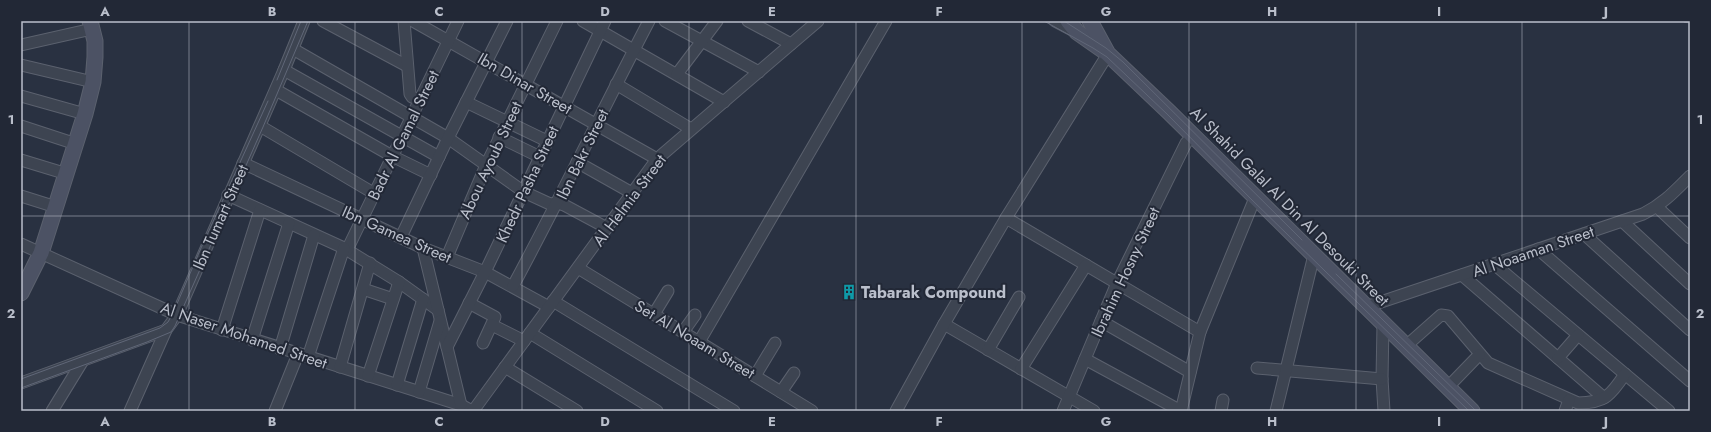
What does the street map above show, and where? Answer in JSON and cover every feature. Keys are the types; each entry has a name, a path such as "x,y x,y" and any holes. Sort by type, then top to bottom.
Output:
{"main road":[{"name":"Al Shahid Galal Al Din Al Desouki Street","path":"1090,21 1108,54 1472,411"},
{"path":"21,293 41,253 85,114 93,82 95,56 91,25"},
{"path":"1072,27 1108,54"}],"street":[{"name":"Ibn Tumart Street","path":"130,411 166,330 177,315 228,195 276,90 304,21"},
{"path":"323,21 407,66"},
{"path":"404,21 410,94 419,100"},
{"name":"Ibn Dinar Street","path":"413,21 487,61 657,159"},
{"name":"Badr Al Gamal Street","path":"275,411 303,356 346,249 363,219 458,21"},
{"path":"402,237 448,138 507,21"},
{"name":"Abou Ayoub Street","path":"447,257 499,137 557,21"},
{"path":"583,21 603,26 634,49 724,102"},
{"name":"Ibn Bakr Street","path":"513,286 558,203 616,84 649,21"},
{"path":"665,21 759,72"},
{"path":"677,74 717,21"},
{"path":"748,21 791,44"},
{"path":"699,342 886,21"},
{"path":"1055,21 1072,27"},
{"name":"Al Helmia Street","path":"473,411 657,159 791,44 811,22"},
{"path":"21,45 91,25"},
{"name":"Khedr Pasha Street","path":"447,347 524,192 564,105 603,26"},
{"path":"293,49 448,138 524,192 550,204 564,204 607,228"},
{"path":"896,411 944,324 1006,218 1108,54"},
{"path":"21,64 93,82"},
{"path":"284,70 439,157"},
{"path":"616,84 692,129"},
{"path":"276,90 392,156 431,175"},
{"path":"21,96 85,114"},
{"path":"466,102 547,141"},
{"path":"21,126 76,144"},
{"path":"260,126 375,194"},
{"name":"Ibrahim Hosny Street","path":"1063,411 1117,283 1186,143 1193,136"},
{"path":"499,137 540,157"},
{"path":"21,160 67,174"},
{"path":"577,162 632,192"},
{"name":"Ibn Gamea Street","path":"243,163 423,248 485,272 551,304 734,411"},
{"name":"Al Noaaman Street","path":"1366,308 1622,221 1657,207 1688,182"},
{"path":"228,195 346,249 370,263 423,299 439,315"},
{"path":"21,196 56,207"},
{"path":"1085,358 1181,411 1200,332 1255,198"},
{"path":"1657,207 1690,238"},
{"path":"222,330 260,210"},
{"path":"1006,218 1200,332"},
{"path":"1622,221 1690,284"},
{"path":"252,340 289,223"},
{"path":"280,348 314,234"},
{"path":"1584,234 1690,330"},
{"name":"Al Naser Mohamed Street","path":"21,244 177,315 420,392 460,405 473,411"},
{"path":"423,248 460,405"},
{"path":"1538,249 1690,381"},
{"path":"1276,411 1314,256"},
{"path":"340,367 370,263"},
{"path":"1494,264 1669,411"},
{"path":"1020,369 1086,265"},
{"name":"Set Al Noaam Street","path":"578,268 812,411"},
{"path":"1462,275 1604,398"},
{"path":"368,376 399,282"},
{"path":"362,289 393,299"},
{"path":"654,314 668,291"},
{"path":"988,350 1019,297"},
{"path":"397,385 423,299"},
{"path":"469,303 494,316 495,319 483,343"},
{"path":"420,392 439,315"},
{"path":"683,332 695,315"},
{"path":"1406,346 1441,315 1448,316 1479,355 1488,363 1498,369 1588,407 1613,392 1625,374"},
{"path":"1101,321 1190,372"},
{"path":"944,324 1094,411"},
{"path":"1383,324 1382,379 1384,411"},
{"path":"492,325 527,337 656,411"},
{"path":"21,383 82,362 166,330"},
{"path":"1558,358 1578,335"},
{"path":"755,376 775,343"},
{"path":"1448,387 1479,355"},
{"path":"52,411 82,362"},
{"path":"505,367 577,411"},
{"path":"1257,368 1382,379"},
{"path":"782,392 794,373"},
{"path":"1221,411 1223,400"},
{"path":"1565,411 1569,400"}],"tram line":[{"path":"277,80 301,21"},
{"path":"21,388 171,332 263,127 308,21"},
{"path":"1044,21 1107,57 1469,411"},
{"path":"1064,21 1106,48 1123,62 1302,240"},
{"path":"21,379 160,328 168,322 268,101"},
{"path":"1336,274 1476,411"}],"railway":[{"path":"1684,21 1690,22"}],"place":[{"name":"Tabarak Compound","path":"849,292"}]}
